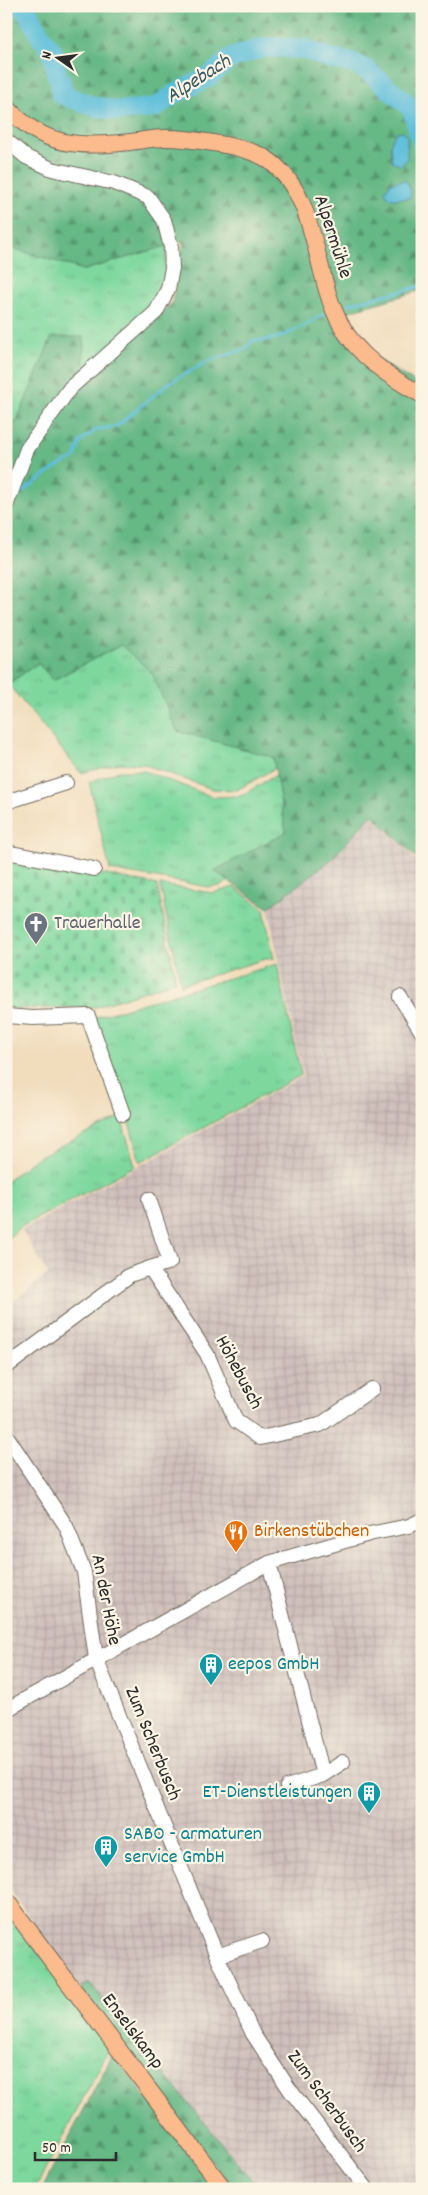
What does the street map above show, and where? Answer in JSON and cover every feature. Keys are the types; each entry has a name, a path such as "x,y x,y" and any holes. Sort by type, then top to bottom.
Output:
{"main road":[{"name":"Alpermühle","path":"6,106 34,132 58,142 83,146 167,138 243,149 270,161 285,176 298,197 308,223 331,303 344,330 363,353 391,378 422,395"},
{"name":"Enselskamp","path":"6,1900 224,2189"}],"street":[{"path":"6,140 26,157 52,169 114,183 148,197 164,220 171,247 172,268 168,289 156,312 70,388 32,442 23,458 6,506"},
{"path":"6,802 66,783"},
{"path":"6,852 94,869"},
{"path":"400,997 422,1032"},
{"path":"6,1016 33,1018 88,1016 123,1114"},
{"path":"6,1367 130,1275 170,1262 149,1199"},
{"name":"Höhebusch","path":"150,1268 207,1354 236,1421 260,1438 320,1425 372,1389"},
{"name":"An der Höhe","path":"6,1435 66,1526 84,1572 96,1659 6,1710"},
{"path":"96,1659 269,1563 369,1534 409,1526 422,1520"},
{"path":"269,1563 323,1775"},
{"name":"Zum Scherbusch","path":"96,1659 218,1956 253,2034 290,2090 368,2189"},
{"path":"287,1787 323,1775 343,1762"},
{"path":"218,1956 262,1940"}],"shaded area":[{"path":"372,813 422,866 422,2189 259,2189 89,1982 80,1988 6,1884 6,1307 48,1274 22,1230 303,1076 268,908 331,860"}],"green space":[{"path":"6,6 422,6 422,290 343,313 355,336 364,346 387,365 422,386 422,863 372,814 331,860 268,908 214,871 286,832 273,757 177,731 152,673 121,645 53,680 38,663 8,684 6,682 6,520 21,475 6,470 6,418 16,423 52,337 84,337 83,381 172,303 184,241 84,270 6,246"},
{"path":"167,245 164,287 153,309 83,372 52,337 16,423 6,418 6,246 84,270"},
{"path":"121,645 152,672 177,730 273,757 275,768 237,790 212,789 143,764 120,763 81,773 8,684 38,663 53,680"},
{"path":"119,771 144,771 213,797 241,796 276,775 286,832 215,871 229,881 221,886 209,887 110,870 89,782"},
{"path":"6,855 157,885 176,981 96,1007 6,1009"},
{"path":"160,885 214,893 234,887 264,909 274,959 265,959 181,985"},
{"path":"277,964 301,1075 140,1162 127,1115 93,1018"},
{"path":"121,1117 135,1166 19,1228 6,1240 6,1181 38,1157"},
{"path":"6,1909 111,2046 35,2189 6,2189"},
{"path":"89,1982 259,2189 233,2189 80,1988"},
{"path":"113,2054 216,2189 42,2189"}],"water":[{"path":"403,131 407,136 407,158 402,166 392,161 390,146 397,132"},
{"path":"406,180 411,191 410,198 392,199 388,197 385,191 391,183"}],"waterway":[{"name":"Alpebach","path":"13,6 25,10 24,6"},
{"name":"Alpebach","path":"25,10 31,17 41,37 52,50 57,75 61,81 61,94 92,106 119,111 155,108 173,95 210,76 231,58 265,47 304,49 331,59 353,63 367,70 412,108 422,143"},
{"path":"348,304 422,286"},
{"path":"18,495 58,466 75,458 80,442 96,430 117,426 169,383 208,361 246,349 253,340 262,341 280,337 323,315"}],"place":[{"name":"Trauerhalle","path":"36,945"},
{"name":"Birkenstübchen","path":"236,1553"},
{"name":"eepos GmbH","path":"211,1686"},
{"name":"ET-Dienstleistungen","path":"369,1814"},
{"name":"SABO - armaturen service GmbH","path":"106,1868"}]}
